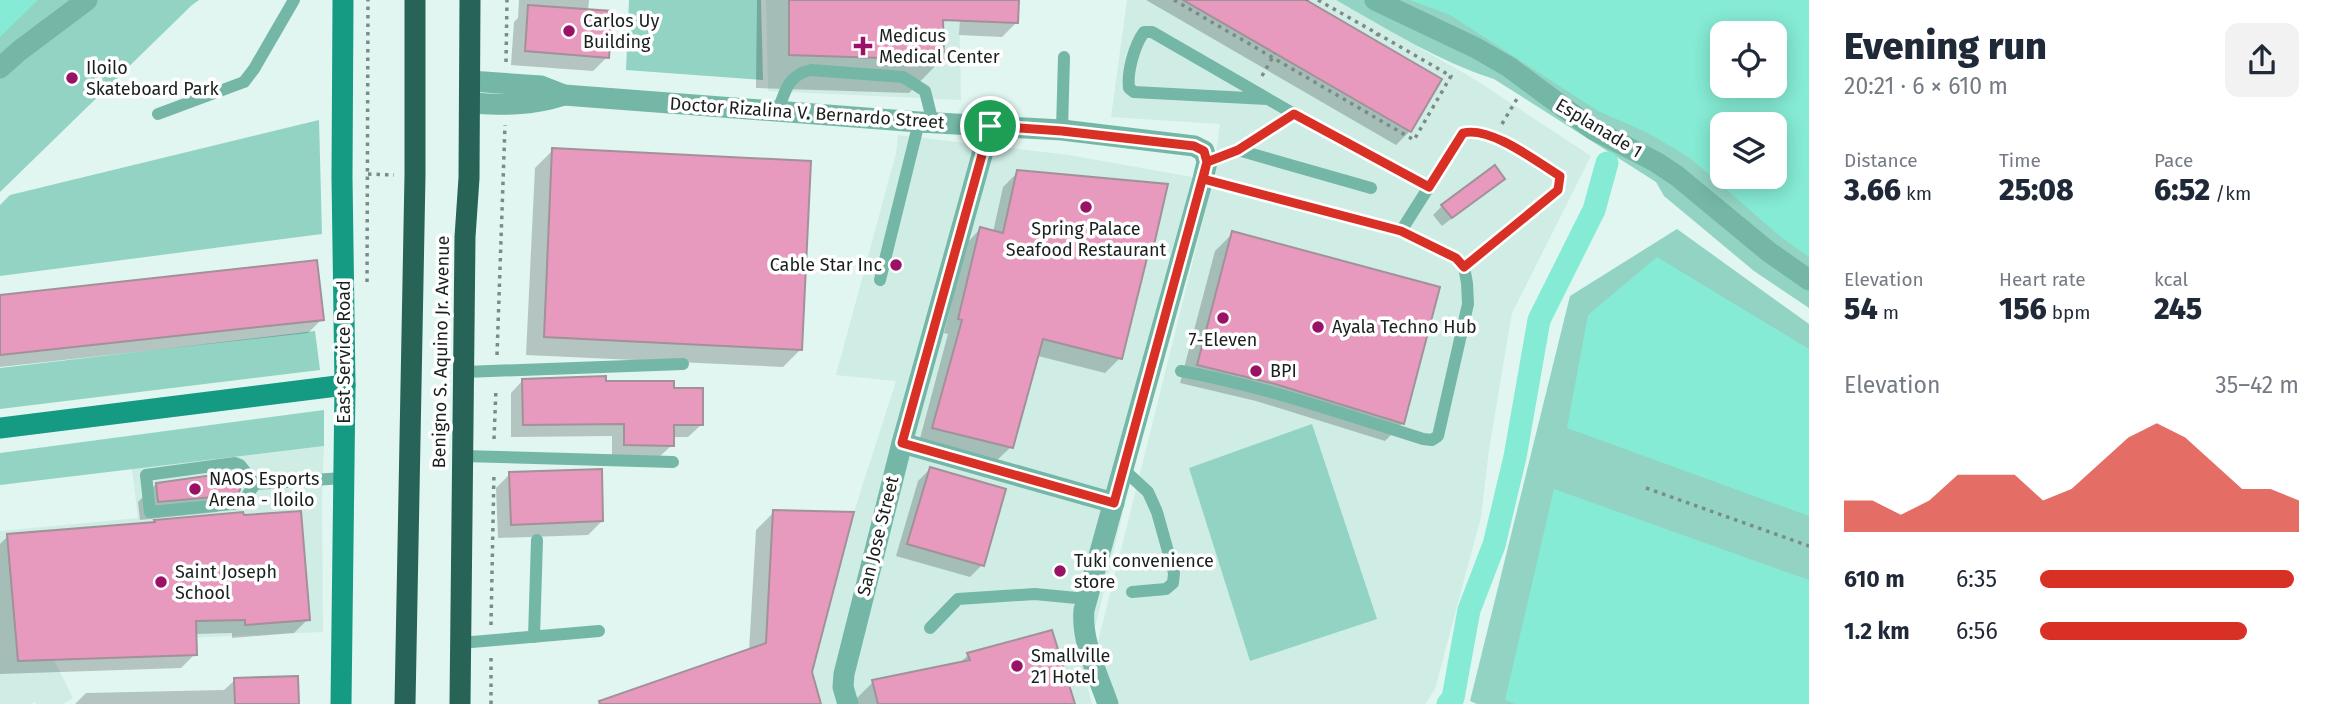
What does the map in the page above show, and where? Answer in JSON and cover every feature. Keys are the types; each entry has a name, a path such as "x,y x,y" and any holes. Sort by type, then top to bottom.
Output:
{"highway":[{"name":"Benigno S. Aquino Jr. Avenue","path":"404,704 415,175 415,0"},
{"name":"Benigno S. Aquino Jr. Avenue","path":"460,704 470,0"}],"main road":[{"name":"East Service Road","path":"341,704 345,385 343,0"},
{"path":"0,428 345,385"}],"street":[{"path":"0,68 88,0"},
{"name":"Esplanade 1","path":"1375,0 1476,48 1509,67 1594,130 1677,176 1769,252 1809,280"},
{"name":"Doctor Rizalina V. Bernardo Street","path":"470,81 541,86 564,95 1062,131 1194,146 1204,151 1205,170"},
{"name":"Doctor Rizalina V. Bernardo Street","path":"470,103 519,105 543,102 564,95"},
{"name":"San Jose Street","path":"848,704 843,687 844,674 902,443 990,126"},
{"path":"1108,704 1083,624 1087,599 1205,170"},
{"path":"902,443 1114,503"}],"lane":[{"path":"158,114 244,82 294,0"},
{"path":"1267,99 1134,92 1129,88 1128,81 1138,40 1144,32 1152,32 1267,99 1429,187"},
{"path":"1062,131 1064,57"},
{"path":"778,111 791,79 800,73 811,71 903,77 925,92 926,122 880,280"},
{"path":"1205,170 1294,114"},
{"path":"1401,231 1463,133 1471,131 1493,138 1560,176 1558,190 1464,267"},
{"path":"1238,150 1371,188"},
{"path":"1181,372 1205,376 1432,440 1438,436 1468,304 1464,267 1456,258 1401,231 1205,170"},
{"path":"464,372 683,364"},
{"path":"462,456 673,462"},
{"path":"235,463 240,465 255,484 239,504 153,513 150,512 145,478 149,474 235,463"},
{"path":"1123,469 1148,492 1157,512 1174,573 1173,583 1166,589 1132,592"},
{"path":"255,484 343,478"},
{"path":"534,637 537,540"},
{"path":"930,628 958,599 1035,594 1087,599"},
{"path":"460,643 599,631"}],"path":[{"path":"368,0 369,62"},
{"path":"1174,0 1274,55 1414,140 1451,76 1318,0"},
{"path":"1374,40 1378,34"},
{"path":"1253,91 1274,55"},
{"path":"1493,138 1527,82"},
{"path":"1646,488 1809,546"}],"shaded area":[{"path":"0,0 38,0 0,37"},
{"name":"Iloilo Skateboard Park","path":"2,0 199,0 0,192"},
{"path":"629,0 761,0 763,80 626,70"},
{"name":"Medicus Medical Center","path":"766,0 959,0 961,100 768,91"},
{"path":"1127,0 1336,0 1474,79 1591,156 1512,313 1489,450 1481,517 1435,689 1425,704 1118,704 1098,642 1211,188 1220,124 1111,117"},
{"path":"1336,0 1468,0 1658,121 1710,166 1710,189 1738,189 1809,242 1809,308 1754,271 1664,196 1656,182 1494,79 1433,54"},
{"path":"1410,0 1809,0 1809,257 1782,238 1726,189 1787,189 1787,112 1710,112 1710,175 1690,158 1648,133 1598,111 1450,15"},
{"path":"319,120 322,234 0,276 0,205 10,195"},
{"path":"898,135 1069,155 1203,179 1084,674 1092,704 821,704 812,672 854,512 896,381 836,375 896,153"},
{"path":"1677,229 1809,324 1809,704 1477,704 1470,701 1570,296"},
{"path":"1657,257 1809,349 1809,516 1567,428 1588,315"},
{"path":"315,331 320,370 0,409 0,368"},
{"path":"324,410 324,446 0,485 0,453"},
{"path":"1312,424 1377,619 1250,661 1189,468"},
{"name":"Saint Joseph School","path":"324,446 323,632 46,644 73,698 63,704 0,704 0,531 138,518 132,469"},
{"path":"1554,489 1809,580 1809,704 1515,704 1505,700"}],"building":[{"path":"789,0 1019,0 1018,23 943,20 944,60 789,55"},
{"path":"1183,0 1306,0 1442,79 1411,132"},
{"name":"Carlos Uy Building","path":"528,5 612,11 609,58 525,51"},
{"path":"552,148 811,161 802,350 544,337"},
{"path":"1495,165 1505,179 1452,218 1441,205"},
{"path":"1017,170 1168,184 1151,258 1147,258 1122,359 1043,339 1013,448 932,428 962,320 958,319 980,227 1003,233"},
{"name":"Ayala Techno Hub","path":"1232,231 1440,287 1404,424 1275,384 1197,365"},
{"path":"317,260 324,320 0,355 0,295"},
{"path":"606,376 606,381 674,381 674,388 703,388 703,425 674,425 674,446 624,445 624,424 523,425 522,379"},
{"path":"930,467 1006,489 984,566 907,544"},
{"path":"602,469 603,521 511,525 509,472"},
{"path":"234,472 239,477 240,490 237,495 158,502 156,483"},
{"path":"773,510 854,512 812,672 821,704 600,704 599,701 766,643"},
{"name":"Saint Joseph School","path":"301,511 310,620 245,625 245,620 196,621 197,655 18,661 7,534 243,512 244,515"},
{"path":"1052,630 1075,704 878,704 872,680 970,660 967,653"},
{"path":"298,676 299,704 235,704 234,678"}],"waterway":[{"path":"1448,704 1453,698 1469,610 1494,545 1515,457 1539,320 1594,210 1607,163"}],"place":[{"name":"Carlos Uy Building","path":"569,31"},
{"name":"Medicus Medical Center","path":"863,46"},
{"name":"Iloilo Skateboard Park","path":"72,78"},
{"name":"Spring Palace Seafood Restaurant","path":"1086,207"},
{"name":"Cable Star Inc","path":"896,265"},
{"name":"7-Eleven","path":"1223,318"},
{"name":"Ayala Techno Hub","path":"1318,327"},
{"name":"BPI","path":"1256,371"},
{"name":"NAOS Esports Arena - Iloilo","path":"195,489"},
{"name":"Tuki convenience store","path":"1060,571"},
{"name":"Saint Joseph School","path":"161,582"},
{"name":"Smallville 21 Hotel","path":"1017,666"}],"route":[{"path":"990,126 902,443 1114,503 1207,162 1238,150 1294,114 1429,187 1463,133 1471,131 1500,140 1560,176 1558,190 1464,267 1456,258 1401,231 1203,179 1207,162 1204,151 1194,146 990,126"}]}
